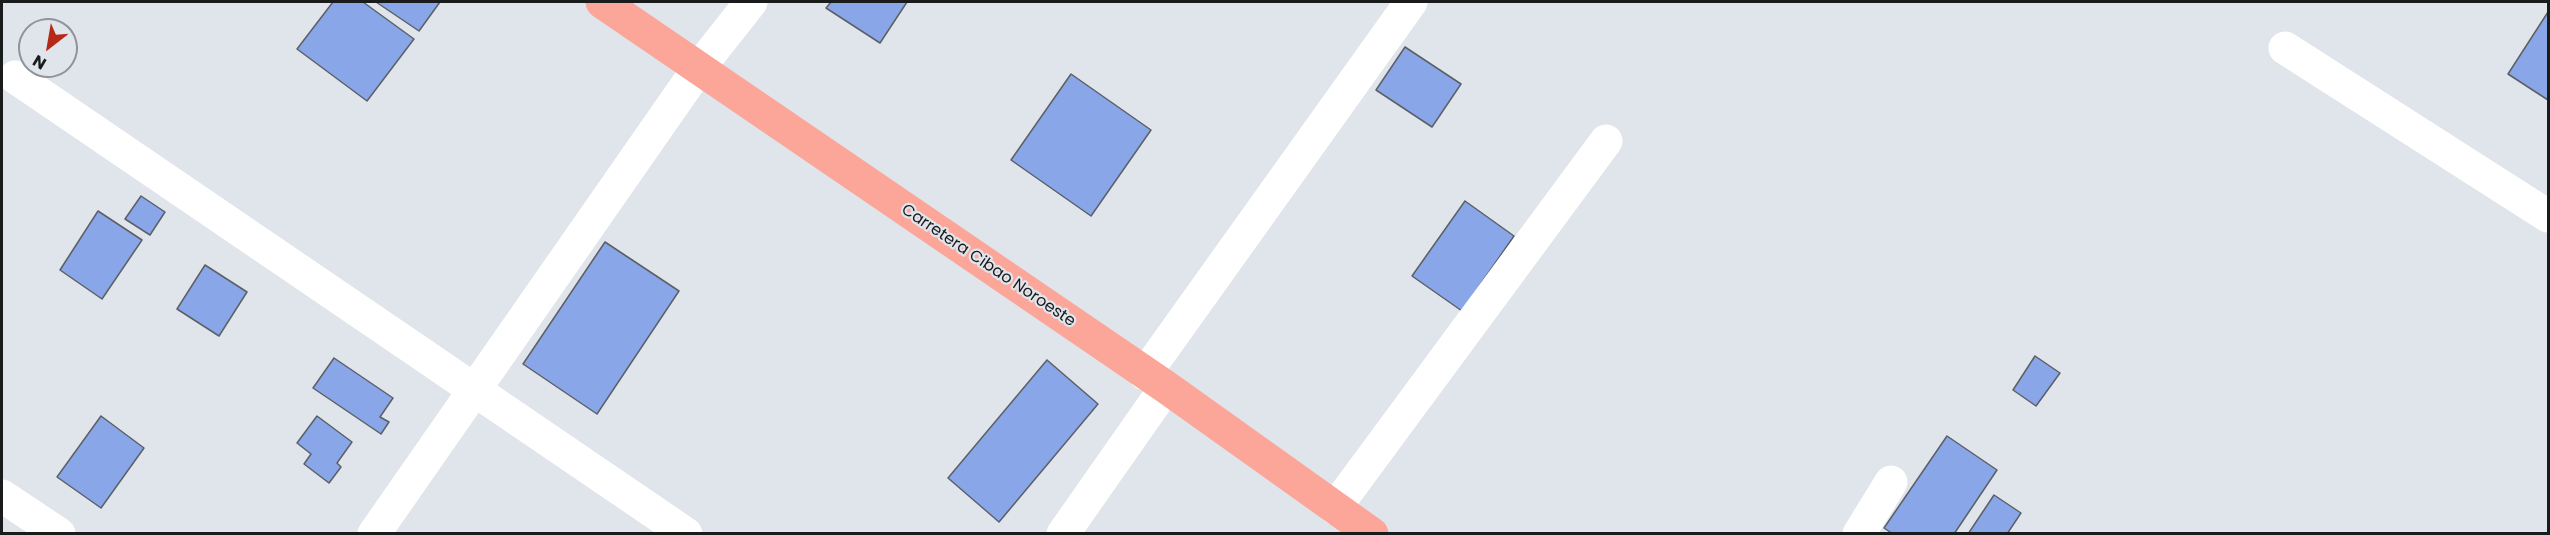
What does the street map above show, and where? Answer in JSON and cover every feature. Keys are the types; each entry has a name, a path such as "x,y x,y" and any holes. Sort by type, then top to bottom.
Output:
{"main road":[{"name":"Carretera Cibao Noroeste","path":"603,2 1155,381 1372,534"}],"street":[{"path":"374,534 473,388 698,69 751,2"},
{"path":"1063,534 1155,381 1412,2"},
{"path":"2285,48 2548,216"},
{"path":"15,77 686,534"},
{"path":"1335,508 1605,141"},
{"path":"1859,534 1891,482"},
{"path":"2,496 59,534"}],"building":[{"path":"333,2 363,2 414,39 367,101 297,49"},
{"path":"376,2 440,2 419,31"},
{"path":"831,2 907,2 880,43 826,8"},
{"path":"2548,12 2548,100 2508,74"},
{"path":"1405,47 1461,84 1432,127 1376,90"},
{"path":"1071,74 1151,130 1091,216 1011,160"},
{"path":"141,196 165,212 150,235 125,219"},
{"path":"1465,201 1514,236 1462,311 1412,276"},
{"path":"98,211 142,240 102,299 60,270"},
{"path":"605,242 679,291 597,414 523,364"},
{"path":"205,265 247,292 219,336 177,309"},
{"path":"2035,356 2060,373 2036,406 2013,390"},
{"path":"334,358 393,398 380,417 389,422 381,434 313,388"},
{"path":"1047,360 1098,404 999,522 948,478"},
{"path":"101,416 144,448 101,508 57,477"},
{"path":"317,416 352,442 337,463 341,467 329,483 304,464 311,454 297,443"},
{"path":"1947,436 1997,470 1954,534 1893,534 1884,528"},
{"path":"1994,495 2021,513 2007,534 1968,534"}]}
